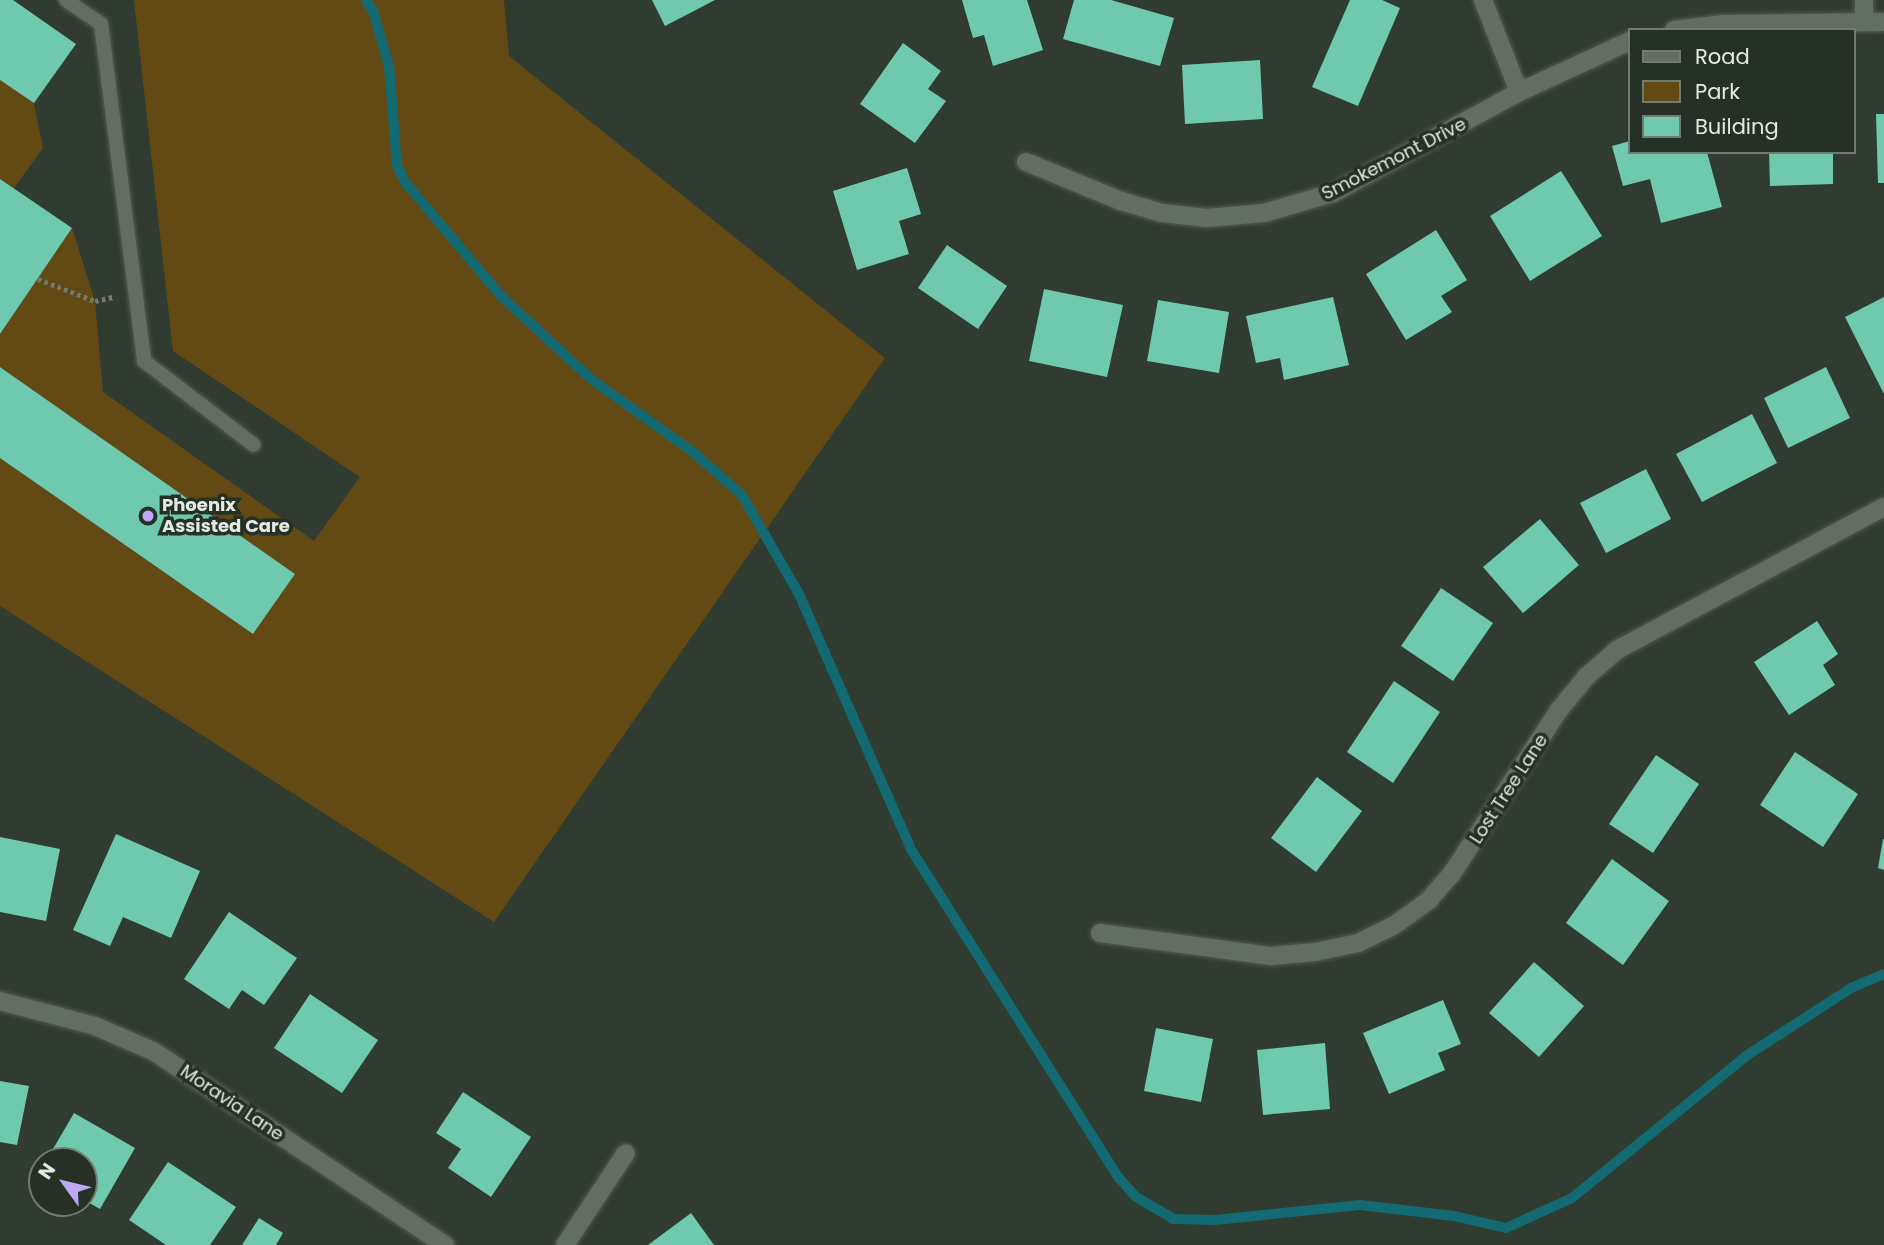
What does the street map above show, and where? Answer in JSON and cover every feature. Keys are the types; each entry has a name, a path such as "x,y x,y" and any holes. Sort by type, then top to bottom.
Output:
{"street":[{"path":"1483,0 1519,92"},
{"path":"1864,0 1864,22"},
{"path":"1690,28 1722,24 1884,22"},
{"name":"Smokemont Drive","path":"1026,162 1121,201 1162,213 1207,218 1264,213 1334,193 1519,92 1629,41"},
{"name":"Lost Tree Lane","path":"1100,933 1270,956 1315,952 1358,943 1392,926 1428,901 1451,875 1559,710 1587,677 1617,650 1884,507"},
{"name":"Moravia Lane","path":"0,1001 94,1026 153,1051 445,1245"},
{"path":"565,1245 626,1153"}],"lane":[{"path":"66,0 102,24 144,361 254,444"}],"path":[{"path":"38,279 95,301 135,293"}],"green space":[{"path":"134,0 504,0 509,56 885,358 494,922 0,606 0,458 253,634 295,574 0,367 0,334 72,228 95,301 103,392 314,541 360,477 173,351"},
{"path":"0,80 34,103 43,148 14,188 0,179"}],"building":[{"path":"0,0 13,0 76,44 34,103 0,80"},
{"path":"652,0 715,0 665,26"},
{"path":"962,0 1027,0 1043,50 993,66 984,35 973,38"},
{"path":"1074,0 1111,0 1174,18 1160,66 1063,39"},
{"path":"1350,0 1382,0 1400,8 1358,106 1312,87"},
{"path":"903,43 941,71 928,89 946,101 915,143 860,104"},
{"path":"1260,60 1263,119 1185,124 1182,65"},
{"path":"1876,114 1884,114 1884,183 1878,183"},
{"path":"1629,141 1629,154 1708,154 1722,207 1661,223 1650,179 1623,186 1612,146"},
{"path":"1769,154 1833,154 1833,184 1770,186"},
{"path":"907,168 921,214 899,221 909,254 857,270 833,191"},
{"path":"1561,171 1602,236 1530,281 1490,216"},
{"path":"0,179 72,228 0,334"},
{"path":"1436,230 1467,280 1441,296 1452,312 1406,340 1366,274"},
{"path":"947,245 1007,286 978,329 918,288"},
{"path":"1044,289 1123,305 1107,377 1029,361"},
{"path":"1333,297 1349,365 1284,380 1280,358 1256,363 1246,316"},
{"path":"1884,297 1884,394 1845,317"},
{"path":"1158,300 1229,312 1219,373 1147,361"},
{"name":"Phoenix Assisted Care","path":"0,367 295,574 253,634 0,458"},
{"path":"1826,367 1850,418 1788,448 1764,398"},
{"path":"1752,414 1777,463 1702,502 1676,454"},
{"path":"1646,469 1671,519 1606,553 1580,503"},
{"path":"1540,519 1579,565 1523,613 1483,567"},
{"path":"1441,588 1493,623 1453,681 1401,646"},
{"path":"1817,621 1838,654 1823,665 1835,685 1789,715 1754,662"},
{"path":"1394,681 1440,712 1393,783 1347,752"},
{"path":"1795,752 1858,794 1823,847 1760,805"},
{"path":"1656,755 1699,784 1653,853 1609,824"},
{"path":"1317,777 1362,811 1316,872 1271,838"},
{"path":"116,834 200,871 171,938 123,917 110,946 73,930"},
{"path":"0,837 60,849 46,921 0,912"},
{"path":"1884,839 1884,870 1878,868"},
{"path":"1612,859 1669,901 1623,965 1566,923"},
{"path":"229,912 297,958 264,1005 242,990 229,1009 184,979"},
{"path":"1534,962 1584,1006 1539,1057 1489,1013"},
{"path":"310,994 378,1040 342,1093 274,1048"},
{"path":"1443,1000 1461,1044 1438,1053 1445,1070 1389,1094 1363,1033"},
{"path":"1156,1028 1213,1039 1201,1102 1144,1091"},
{"path":"1325,1043 1330,1109 1263,1115 1257,1050"},
{"path":"0,1081 29,1086 17,1145 0,1142"},
{"path":"463,1092 531,1137 491,1197 448,1168 461,1149 436,1133"},
{"path":"74,1113 135,1148 100,1209 98,1147 54,1147"},
{"path":"168,1162 236,1207 210,1245 166,1245 129,1220"},
{"path":"691,1213 714,1245 648,1245"},
{"path":"259,1218 283,1233 276,1245 242,1245"}],"waterway":[{"path":"366,0 373,11 389,66 397,165 405,182 501,296 591,379 693,452 742,495 799,594 912,851 1119,1178 1136,1197 1174,1219 1215,1220 1360,1205 1454,1216 1506,1228 1572,1198 1746,1056 1851,988 1884,974"}],"place":[{"name":"Phoenix Assisted Care","path":"148,516"}]}
